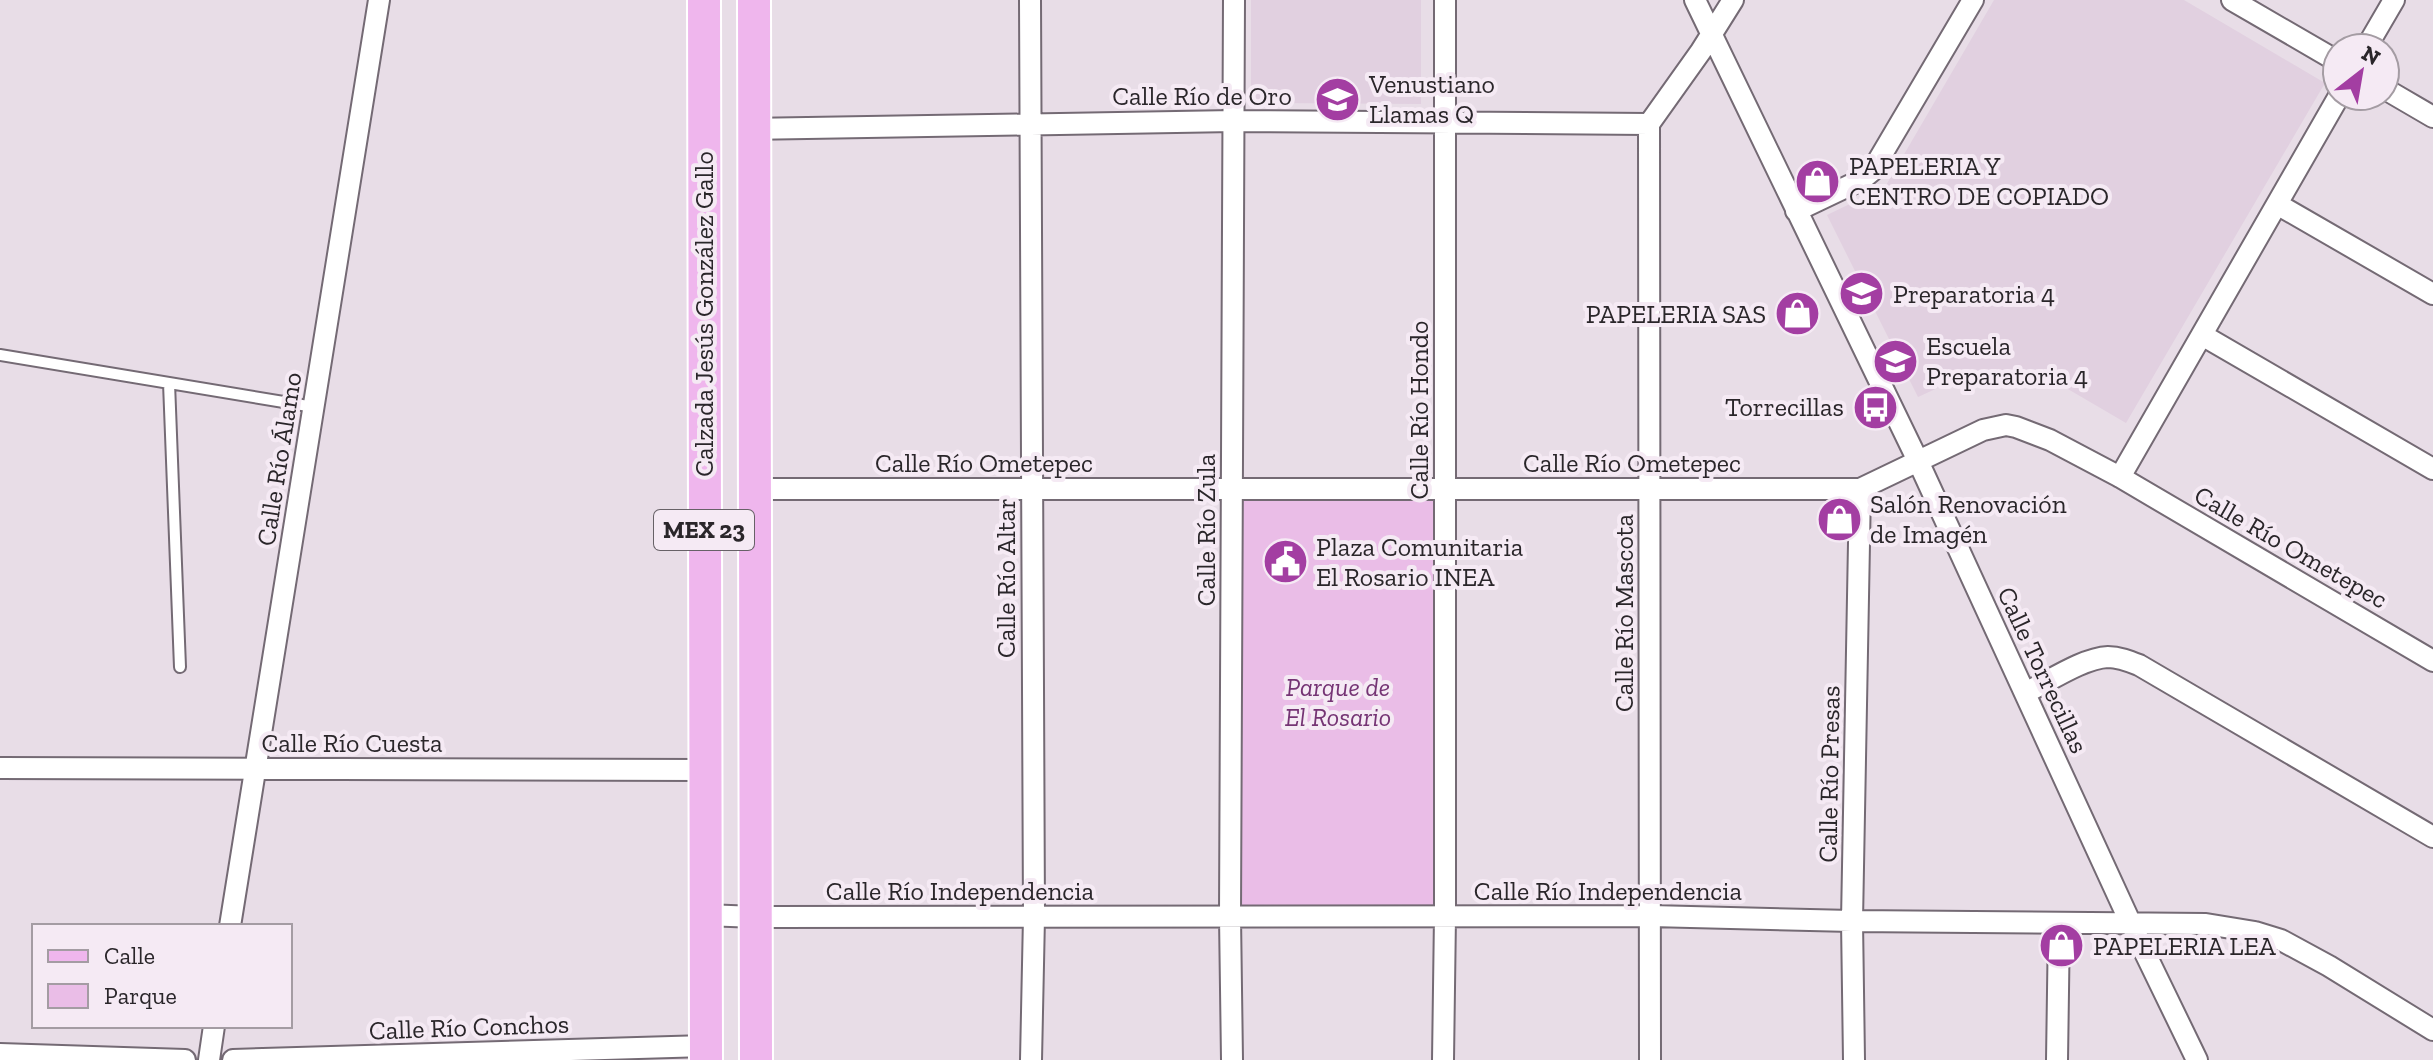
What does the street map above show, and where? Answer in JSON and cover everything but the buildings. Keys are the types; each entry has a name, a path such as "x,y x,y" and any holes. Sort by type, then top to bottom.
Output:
{"main road":[{"name":"Calzada Jesús González Gallo","path":"704,0 706,1053"},
{"name":"Calzada Jesús González Gallo","path":"754,0 756,1060"}],"street":[{"name":"Calle Río Álamo","path":"230,924 379,0"},
{"name":"Calle Río Altar","path":"1030,0 1034,917 1031,1060"},
{"name":"Calle Río Zula","path":"1232,1060 1234,0"},
{"name":"Calle Río Hondo","path":"1443,1060 1445,0"},
{"name":"Calle Torrecillas","path":"1695,0 1918,461 2131,924 2197,1060"},
{"path":"1649,124 1733,0"},
{"path":"1796,211 1861,180 1872,171 1973,0"},
{"path":"2232,0 2321,52"},
{"path":"2375,32 2394,0"},
{"path":"2401,98 2433,117"},
{"path":"2120,477 2330,112"},
{"name":"Calle Río de Oro","path":"754,129 1234,121 1649,124"},
{"name":"Calle Río Mascota","path":"1649,124 1650,1060"},
{"path":"2277,204 2433,294"},
{"path":"2202,335 2433,469"},
{"name":"Calle Río Ometepec","path":"756,489 1860,489 1983,430 2006,425 2050,440 2120,477 2433,661"},
{"name":"Calle Río Presas","path":"1854,1060 1852,921 1860,489"},
{"path":"2025,693 2094,659 2110,657 2125,660 2139,665 2433,837"},
{"name":"Calle Río Cuesta","path":"0,768 704,770"},
{"name":"Calle Río Independencia","path":"705,915 1651,916 2219,925 2281,940 2433,1030"},
{"path":"2057,1060 2059,923"},
{"path":"209,1060 214,1028"},
{"name":"Calle Río Conchos","path":"233,1060 706,1053"},
{"path":"0,1054 185,1060"}],"lane":[{"path":"0,355 314,407"},
{"path":"169,383 180,667"}],"shaded area":[{"path":"1251,0 1421,0 1421,104 1251,103"},
{"path":"1994,0 2184,0 2321,81 2321,90 2126,423 2049,378 2007,370 1966,375 1918,397 1827,215 1885,187"}],"green space":[{"name":"Parque de El Rosario","path":"1440,494 1439,910 1236,910 1238,495"}],"place":[{"name":"Venustiano Llamas Q","path":"1338,99"},
{"name":"PAPELERIA Y CENTRO DE COPIADO","path":"1818,181"},
{"name":"Preparatoria 4","path":"1862,294"},
{"name":"PAPELERIA SAS","path":"1797,314"},
{"name":"Escuela Preparatoria 4","path":"1895,361"},
{"name":"Torrecillas","path":"1875,407"},
{"name":"Salón Renovación de Imagén","path":"1839,519"},
{"name":"Plaza Comunitaria El Rosario INEA","path":"1285,562"},
{"name":"PAPELERIA LEA","path":"2062,946"}]}
